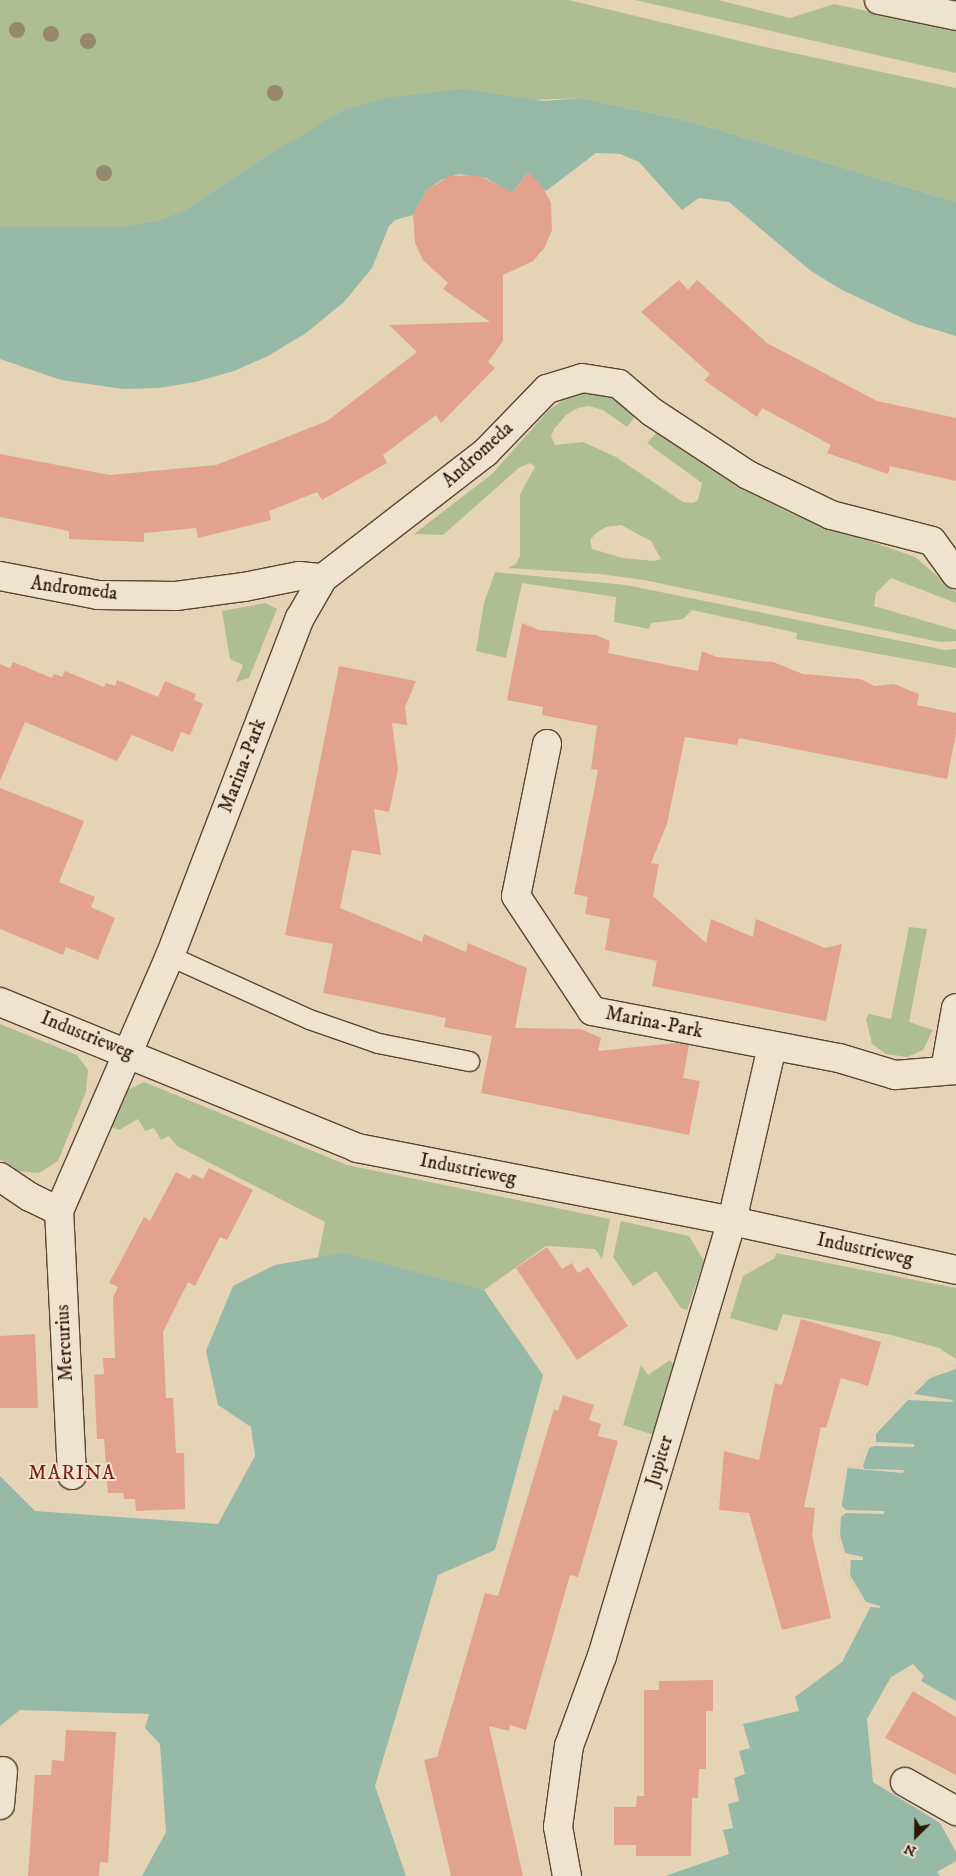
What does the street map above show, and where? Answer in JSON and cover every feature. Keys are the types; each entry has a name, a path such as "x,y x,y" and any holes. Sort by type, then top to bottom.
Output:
{"street":[{"path":"879,0 956,16"},
{"name":"Andromeda","path":"0,576 98,596 176,596 244,587 298,576 323,578 486,453 547,388 582,378 619,384 652,412 748,475 831,515 944,542 956,574"},
{"name":"Marina-Park","path":"127,1052 170,956 300,618 323,578"},
{"name":"Marina-Park","path":"547,744 516,896 592,1011 839,1058 895,1075 950,1070 956,1008"},
{"name":"Industrieweg","path":"0,1002 127,1052 357,1148 732,1221 956,1270"},
{"name":"Jupiter","path":"567,1876 558,1828 568,1746 602,1656 732,1221 772,1046"},
{"name":"Mercurius","path":"72,1475 59,1211 127,1052"},
{"path":"0,1177 30,1197 59,1211"},
{"path":"0,1805 3,1771"},
{"path":"904,1782 956,1811"}],"lane":[{"path":"170,956 309,1019 378,1043 469,1061"}],"shaded area":[{"path":"0,0 569,0 761,46 956,88 956,202 692,122 581,98 531,100 215,192 186,210 157,222 122,227 0,227"},
{"path":"635,0 718,0 790,18 834,4 956,30 956,73"},
{"path":"463,89 544,101 581,98 692,122 956,202 956,336 913,323 842,290 811,271 729,202 699,198 682,210 639,162 620,154 596,153 546,191 527,173 501,208 501,187 486,178 459,174 441,180 426,191 413,215 395,220 389,226 372,268 344,302 306,333 268,356 234,371 195,382 159,388 123,389 61,380 0,359 0,227 122,227 157,221 186,210 256,163 344,110 386,98"},
{"path":"583,393 612,398 636,416 627,427 603,410 589,406 578,408 567,414 554,429 551,437 555,445 583,442 616,457 683,502 693,503 698,500 702,483 647,443 657,432 742,489 793,514 915,557 956,592 956,603 891,578 876,593 874,606 956,630 956,641 940,642 644,580 600,574 508,568 516,564 520,556 520,494 535,467 531,463 520,467 443,535 414,534 492,474 549,410 566,398","holes":["621,525 651,541 661,559 654,561 623,558 592,549 590,540 596,533 606,527"]},
{"path":"495,572 626,585 945,650 956,649 956,668 796,639 797,633 692,610 683,619 651,623 649,629 614,622 616,597 522,583 506,658 476,651 484,603"},
{"path":"265,603 277,609 249,678 236,682 243,665 230,659 222,611"},
{"path":"909,927 927,929 909,1022 933,1030 923,1050 907,1057 886,1054 872,1044 866,1019 869,1014 891,1019"},
{"path":"0,1024 77,1055 88,1070 86,1092 58,1161 39,1173 17,1171 0,1159"},
{"path":"144,1082 347,1165 610,1219 602,1259 595,1249 546,1246 484,1290 318,1257 325,1222 177,1146 169,1136 161,1140 154,1128 145,1131 138,1119 119,1130 111,1127 123,1092"},
{"path":"621,1221 689,1236 704,1261 687,1310 681,1308 656,1271 633,1286 613,1257"},
{"path":"343,1253 484,1290 543,1375 495,1550 438,1575 375,1786 406,1876 142,1876 166,1832 160,1744 145,1728 149,1714 20,1710 0,1726 0,1476 35,1511 218,1524 255,1456 251,1427 218,1405 206,1351 233,1286 275,1265"},
{"path":"776,1253 956,1288 956,1359 939,1348 891,1335 783,1314 777,1331 730,1318 743,1276 775,1258"},
{"path":"670,1360 674,1365 654,1435 623,1425 641,1365 648,1375"},
{"path":"956,1365 956,1701 921,1681 924,1676 913,1664 891,1677 867,1719 873,1782 940,1823 956,1852 956,1861 937,1872 940,1876 665,1876 729,1854 723,1830 733,1828 728,1804 739,1801 734,1778 745,1774 739,1751 750,1748 743,1724 799,1711 795,1697 842,1662 869,1610 848,1575 837,1533 848,1466 858,1468 872,1435 897,1405 929,1376"}],"pier":[{"path":"956,1365 956,1369 930,1378 914,1394 953,1400 952,1402 908,1400 876,1434 876,1442 914,1444 914,1447 875,1446 869,1448 863,1466 865,1469 904,1470 903,1473 847,1468 848,1466 858,1468 872,1435 897,1405 929,1376"},
{"path":"841,1494 842,1506 846,1510 884,1511 884,1514 846,1513 841,1517 840,1535 845,1553 863,1557 863,1560 851,1560 850,1575 866,1602 880,1606 880,1608 870,1607 869,1610 848,1575 837,1533"}],"building":[{"path":"528,172 542,186 551,203 552,230 545,247 533,261 503,275 503,341 488,362 495,368 441,423 436,415 383,455 387,463 322,500 317,492 269,511 271,520 198,538 196,528 144,533 144,542 69,539 69,531 0,517 0,454 110,475 216,465 327,421 417,352 389,325 490,322 443,289 448,283 423,260 415,243 413,215 426,191 449,176 477,175 513,192"},
{"path":"679,280 688,290 697,280 767,343 877,401 956,418 956,481 890,466 888,474 827,453 831,445 762,408 757,417 704,380 710,374 641,312"},
{"path":"522,623 539,630 596,635 610,641 608,653 698,671 702,651 717,657 773,662 803,674 860,679 875,686 894,684 919,694 917,705 956,713 956,733 947,779 739,738 737,745 685,737 667,824 651,863 659,864 653,896 706,943 711,919 753,937 756,919 825,948 842,944 826,1021 652,986 657,961 605,950 610,919 585,914 588,897 574,894 598,770 591,769 597,726 542,715 543,707 507,700"},
{"path":"13,662 52,678 54,674 62,677 65,671 104,687 106,683 115,686 117,680 158,697 165,681 196,694 194,700 203,704 190,735 181,732 173,752 132,735 117,761 25,722 0,781 0,664 10,668"},
{"path":"339,666 416,681 405,707 407,725 392,723 398,769 389,812 374,809 381,855 352,850 340,908 422,942 424,934 466,952 468,943 527,968 515,1028 581,1029 601,1038 598,1051 675,1043 689,1045 683,1078 700,1081 689,1135 481,1093 492,1036 444,1027 446,1018 323,993 333,944 285,935"},
{"path":"0,788 84,821 59,882 95,897 91,907 115,918 98,960 66,947 63,955 0,929"},
{"path":"209,1168 253,1190 227,1240 220,1237 195,1286 188,1282 163,1332 166,1398 173,1398 176,1453 184,1453 185,1509 136,1511 135,1499 124,1499 123,1493 108,1493 104,1439 97,1439 94,1375 104,1374 103,1358 115,1358 113,1297 118,1287 109,1283 144,1217 150,1221 176,1172 190,1179 193,1174 203,1179"},
{"path":"547,1247 562,1269 572,1263 578,1273 588,1267 628,1326 577,1360 516,1268"},
{"path":"801,1319 881,1342 868,1386 841,1378 826,1428 821,1427 804,1507 815,1508 812,1535 831,1618 782,1630 749,1513 719,1510 724,1451 759,1460 775,1383 782,1385"},
{"path":"35,1334 38,1408 0,1408 0,1336"},
{"path":"563,1395 594,1405 589,1420 601,1424 598,1436 618,1441 578,1577 570,1575 526,1730 510,1725 509,1731 489,1726 523,1876 451,1876 424,1760 437,1757 485,1593 498,1596 554,1409 558,1411"},
{"path":"713,1680 713,1711 706,1711 706,1769 699,1769 698,1798 692,1798 691,1856 636,1856 636,1845 614,1845 614,1807 636,1807 637,1796 644,1796 644,1690 659,1690 659,1681"},
{"path":"913,1691 956,1717 956,1775 885,1738"},
{"path":"66,1730 116,1732 108,1863 100,1862 99,1876 28,1876 35,1775 51,1775 52,1760 64,1761"}],"district":[{"name":"MARINA","path":"72,1473"}]}
